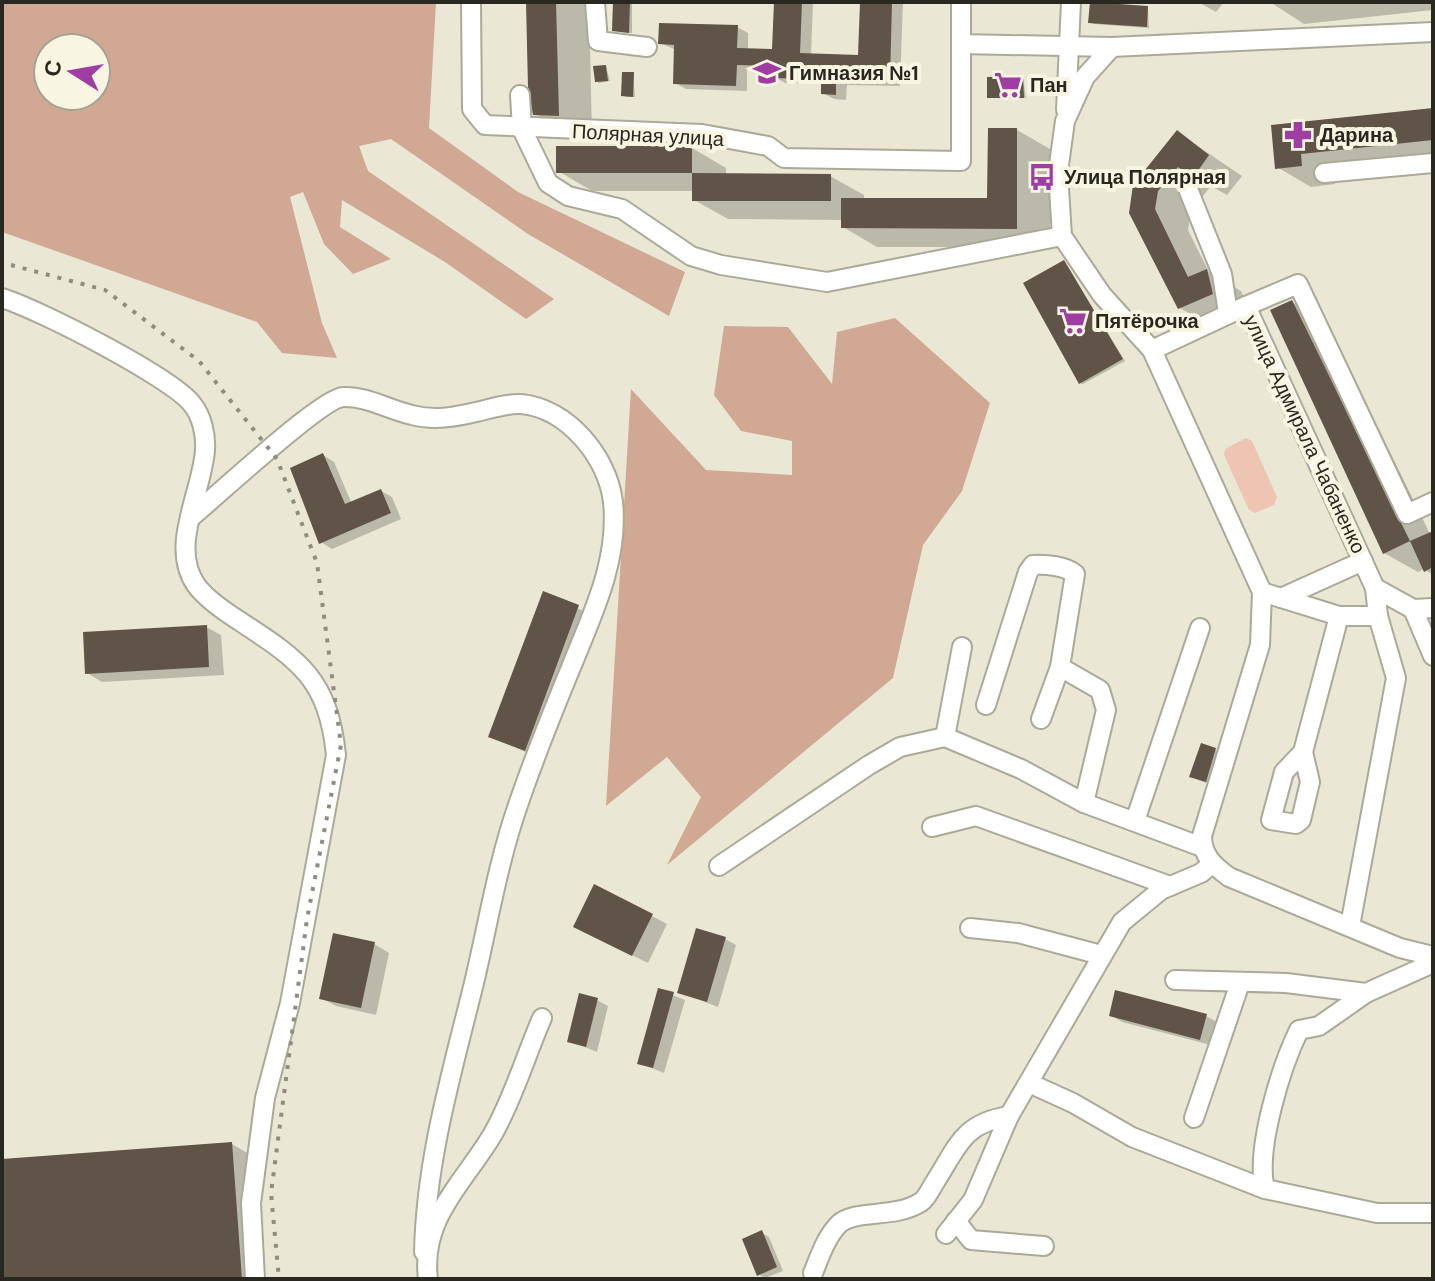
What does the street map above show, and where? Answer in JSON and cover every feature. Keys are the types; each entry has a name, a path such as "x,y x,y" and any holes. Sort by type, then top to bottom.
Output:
{"street":[{"name":"Полярная улица","path":"471,2 472,109 485,125 522,129 702,134 768,146 784,158 961,161 961,2"},
{"path":"595,2 598,41 606,45 647,47"},
{"path":"1071,2 1065,121 1058,172 1062,236 1102,295 1152,350 1262,592 1260,645 1202,836 1202,847 1212,864 1229,877 1400,948 1433,956"},
{"path":"961,44 1112,47 1433,32"},
{"path":"1065,121 1085,77 1112,47"},
{"path":"520,95 522,129 548,183 568,196 622,209 691,256 721,265 827,282 1062,236"},
{"path":"1324,173 1433,163"},
{"path":"1188,189 1222,274 1228,313"},
{"path":"1246,306 1298,284 1407,514 1433,502"},
{"path":"2,298 88,338 168,384 192,403 203,423 205,449 185,549 188,571 198,588 289,654 311,677 327,703 336,755 290,1003 265,1098 251,1203 255,1279"},
{"name":"улица Адмирала Чабаненко","path":"1152,350 1246,306 1375,588 1378,616 1396,678 1350,926"},
{"path":"190,518 271,451 306,417 324,403 340,397 359,398 413,416 445,419 519,404 548,411 575,428 597,459 613,499 612,550 601,592 516,809 494,893 433,1154 425,1203 424,1252 428,1279"},
{"path":"1281,598 1363,561"},
{"path":"986,705 1022,583 1033,565 1070,570 1075,574 1060,667 1041,719"},
{"path":"1375,588 1413,609 1433,608"},
{"path":"1262,592 1339,616 1378,616"},
{"path":"1413,609 1433,656"},
{"path":"1303,752 1339,616"},
{"path":"1135,821 1200,628"},
{"path":"945,737 962,647"},
{"path":"1060,667 1100,690 1106,710 1084,803"},
{"path":"719,866 900,747 945,737 1021,769 1084,803 1202,847"},
{"path":"932,827 976,816 1170,886"},
{"path":"1044,1246 971,1240 951,1227 973,1200 1009,1116 1122,922 1138,905 1212,864"},
{"path":"970,928 1018,933 1101,955"},
{"path":"1265,1189 1261,1173 1268,1132 1299,1030 1319,1026 1366,993 1433,963"},
{"path":"1175,980 1286,983 1366,993"},
{"path":"1194,1118 1240,983"},
{"path":"424,1252 449,1197 494,1131 542,1018"},
{"path":"1029,1083 1084,1108 1132,1137 1265,1189 1363,1211 1433,1213"},
{"path":"813,1273 825,1244 838,1225 848,1217 888,1215 922,1201 966,1134 983,1120 1009,1116"}],"shaded area":[{"path":"2,2 436,2 429,128 518,192 685,272 669,316 528,234 391,139 359,146 368,171 554,299 526,319 445,262 342,200 340,227 391,259 353,274 324,244 303,192 290,197 322,323 337,358 282,353 257,322 2,232"},
{"path":"895,318 990,403 962,491 923,545 893,678 667,865 701,797 667,757 606,806 631,389 706,470 792,475 792,441 741,431 714,395 724,326 788,327 832,384 837,332"},
{"path":"1246,438 1252,441 1277,497 1274,505 1255,513 1249,510 1224,455 1225,449"}],"building":[{"path":"526,2 556,2 559,116 533,115 528,87"},
{"path":"613,2 630,2 629,33 612,31"},
{"path":"774,2 802,2 800,53 858,55 860,2 892,2 890,81 836,79 836,95 821,94 821,79 771,78 772,66 737,65 736,86 673,84 674,45 658,44 659,23 738,25 737,48 772,49"},
{"path":"1090,2 1148,6 1147,27 1088,23"},
{"path":"606,65 608,81 595,82 593,66"},
{"path":"622,72 634,72 633,97 621,96"},
{"path":"1023,76 1024,98 987,98 987,77"},
{"path":"1433,108 1433,140 1301,154 1302,166 1275,169 1271,125"},
{"path":"988,128 1017,128 1017,229 841,228 841,198 987,198"},
{"path":"1177,130 1209,155 1193,178 1178,167 1158,191 1155,209 1188,277 1207,269 1213,294 1178,309 1129,213 1133,185"},
{"path":"556,146 692,146 692,173 556,173"},
{"path":"692,173 831,174 831,201 692,201"},
{"name":"Пятёрочка","path":"1064,260 1123,359 1079,384 1023,283"},
{"path":"1292,300 1410,541 1383,554 1270,310"},
{"path":"323,453 345,504 381,489 391,513 319,544 290,468"},
{"path":"1433,531 1433,567 1424,572 1410,541"},
{"path":"543,591 579,605 525,751 488,737"},
{"path":"207,625 209,667 85,674 83,632"},
{"path":"1201,743 1216,748 1206,782 1189,777"},
{"path":"594,884 653,914 632,956 573,927"},
{"path":"696,928 726,937 707,1002 677,993"},
{"path":"333,933 375,942 361,1008 319,999"},
{"path":"658,988 674,992 653,1068 637,1064"},
{"path":"1115,990 1207,1014 1200,1040 1109,1016"},
{"path":"579,993 598,998 586,1047 567,1042"},
{"path":"232,1142 242,1279 2,1279 2,1159"},
{"path":"762,1230 777,1267 757,1276 742,1239"}],"railway":[{"path":"11,265 105,290 199,361 277,459 317,563 341,745 307,919 271,1193 279,1279"}],"place":[{"name":"Гимназия №1","path":"767,73"},
{"name":"Пан","path":"1008,85"},
{"name":"Дарина","path":"1298,135"},
{"name":"Улица Полярная","path":"1042,177"},
{"name":"Пятёрочка","path":"1073,321"}]}
